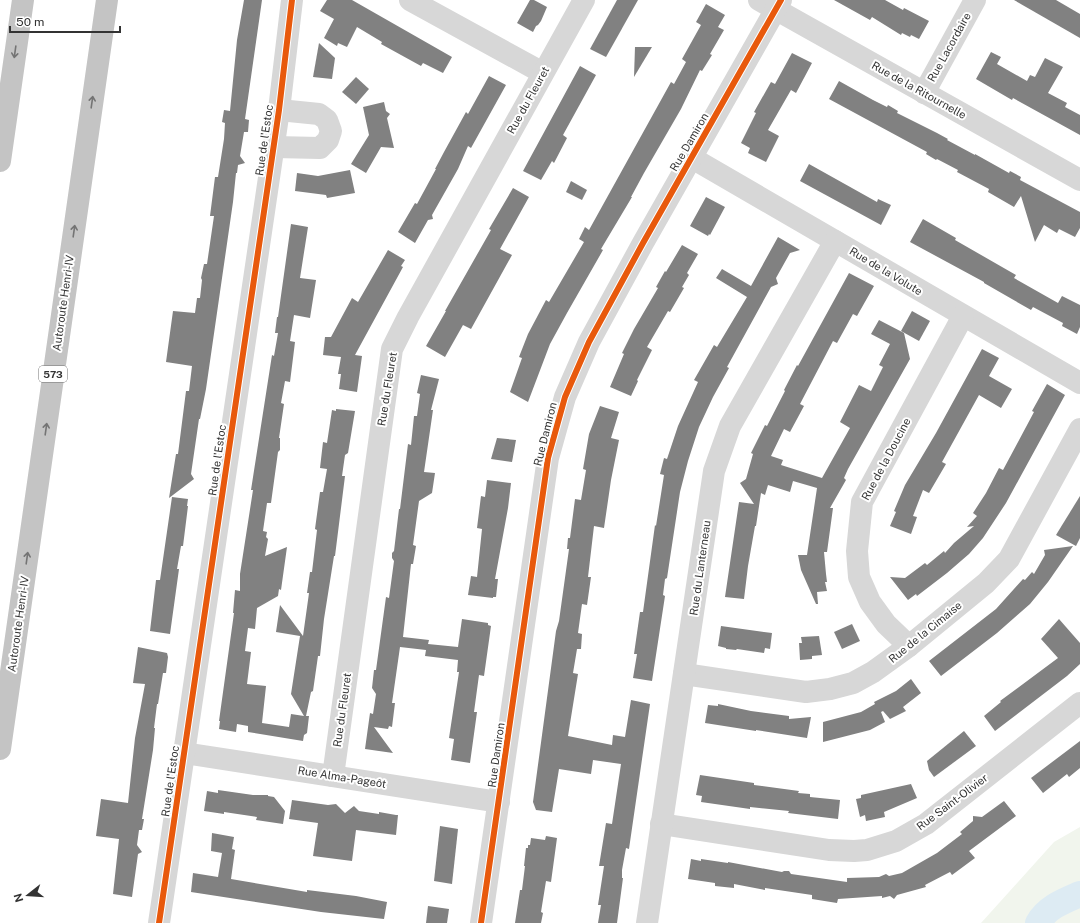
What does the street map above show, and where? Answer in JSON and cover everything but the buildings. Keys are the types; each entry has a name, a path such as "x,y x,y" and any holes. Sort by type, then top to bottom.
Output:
{"highway":[{"path":"0,161 23,0"},
{"name":"Autoroute Henri-IV","path":"0,749 107,0"}],"street":[{"name":"Rue de l'Estoc","path":"161,923 184,753 274,147 292,0"},
{"path":"410,0 543,73"},
{"name":"Rue du Fleuret","path":"332,776 392,349 411,310 584,0"},
{"name":"Rue Lacordaire","path":"924,93 975,0"},
{"name":"Rue de la Ritournelle","path":"772,3 924,93 1080,180"},
{"name":"Rue Damiron","path":"481,923 500,802 548,458 565,397 589,342 643,243 692,158 772,3"},
{"name":"Rue de l'Estoc","path":"274,147 320,148 328,140 331,132 327,120 319,114 279,110"},
{"name":"Rue de la Volute","path":"692,158 1080,383"},
{"name":"Rue du Lanterneau","path":"647,923 714,471 730,426 835,241"},
{"name":"Rue de la Doucine","path":"909,646 886,624 870,602 859,577 857,551 862,502 963,316"},
{"name":"Rue de la Cimaise","path":"684,674 806,692 830,689 853,683 873,672 909,646 986,583 1009,559 1080,429"},
{"name":"Rue Saint-Olivier","path":"662,824 829,850 854,852 867,850 896,841 926,824 1080,703"},
{"name":"Rue Alma-Pageôt","path":"184,753 500,802"}],"shaded area":[{"path":"1080,827 1080,923 981,923 1054,842"}],"waterway":[{"path":"1038,923 1051,909 1080,894"}],"cycle path":[{"path":"159,923 279,110 292,0"},
{"path":"481,923 548,458 565,397 589,342 643,243 781,0"}]}
